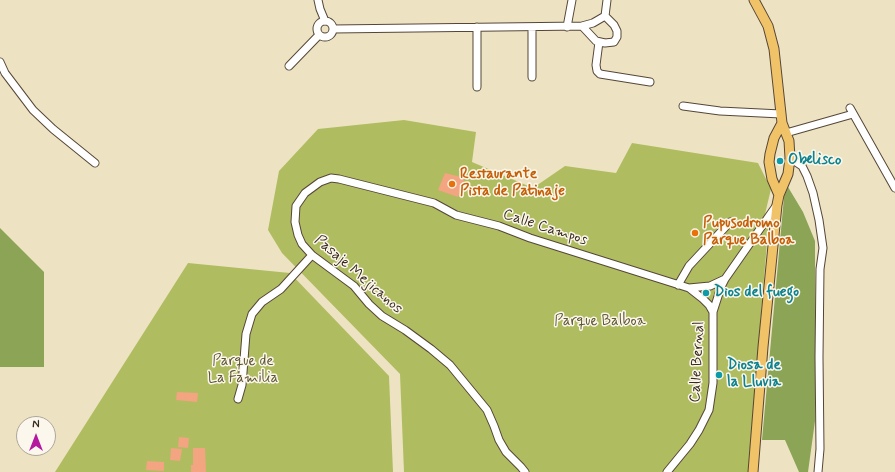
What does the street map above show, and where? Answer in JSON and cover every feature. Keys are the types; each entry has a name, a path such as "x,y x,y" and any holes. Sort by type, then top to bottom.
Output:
{"main road":[{"path":"753,472 763,347 777,205 779,195 786,181 790,158 789,141 782,118 774,49 768,26 754,0"},
{"path":"779,195 772,179 769,162 771,146 782,118"}],"street":[{"path":"318,0 325,21 331,24 333,29"},
{"path":"567,26 572,0"},
{"path":"605,16 607,0"},
{"path":"333,29 582,26 593,23 605,16"},
{"path":"582,26 591,37 599,42 614,42 617,37 617,31 614,25 605,16"},
{"path":"325,21 322,22 317,28 320,35 326,37 332,33 333,29"},
{"path":"477,27 477,87"},
{"path":"532,27 532,77"},
{"path":"289,66 320,35"},
{"path":"599,42 596,71 600,74 650,82"},
{"path":"0,62 5,74 34,110 53,129 95,163"},
{"path":"683,106 782,118"},
{"path":"786,133 851,111 895,188"},
{"path":"790,158 802,166 807,176 817,213 823,248 820,269 820,449 818,472"},
{"name":"Calle Campos","path":"305,193 320,182 331,178 339,179 434,203 456,215 499,226 530,238 689,288"},
{"name":"Pasaje Mejicanos","path":"305,193 296,206 295,222 302,244 312,255 354,286 369,304 382,316 405,330 450,365 487,410 498,440 506,452 521,466 525,472"},
{"path":"689,288 710,286 725,278 777,205"},
{"path":"678,285 689,266 730,222"},
{"path":"238,399 242,385 246,334 252,314 262,302 281,289 312,255"},
{"name":"Calle Bernal","path":"667,472 690,444 709,410 713,383 714,312 725,278"},
{"path":"689,288 703,299 714,312"}],"green space":[{"name":"Parque Balboa","path":"404,120 476,132 472,162 533,188 565,166 616,173 632,143 758,163 771,189 765,214 768,230 748,472 404,472 400,374 282,253 268,230 279,171 318,129"},
{"path":"788,187 803,212 815,241 815,421 808,472 799,472 785,440 762,440 784,197"},
{"path":"0,228 44,272 44,367 0,367"},
{"name":"Parque de La Familia","path":"188,263 290,273 389,376 393,472 55,472"}],"building":[{"name":"Restaurante Pista de Patinaje","path":"445,173 465,178 458,197 438,190"},
{"path":"177,392 198,393 197,402 176,400"},
{"path":"179,437 189,438 188,448 178,447"},
{"path":"171,448 182,449 180,461 170,460"},
{"path":"193,448 205,448 206,472 191,472 191,465 193,465"},
{"path":"147,461 164,462 164,471 146,470"}],"place":[{"name":"Obelisco","path":"780,161"},
{"name":"Restaurante Pista de Patinaje","path":"452,184"},
{"name":"Pupusodromo Parque Balboa","path":"695,233"},
{"name":"Dios del fuego","path":"706,293"},
{"name":"Diosa de la Lluvia","path":"719,375"}]}
